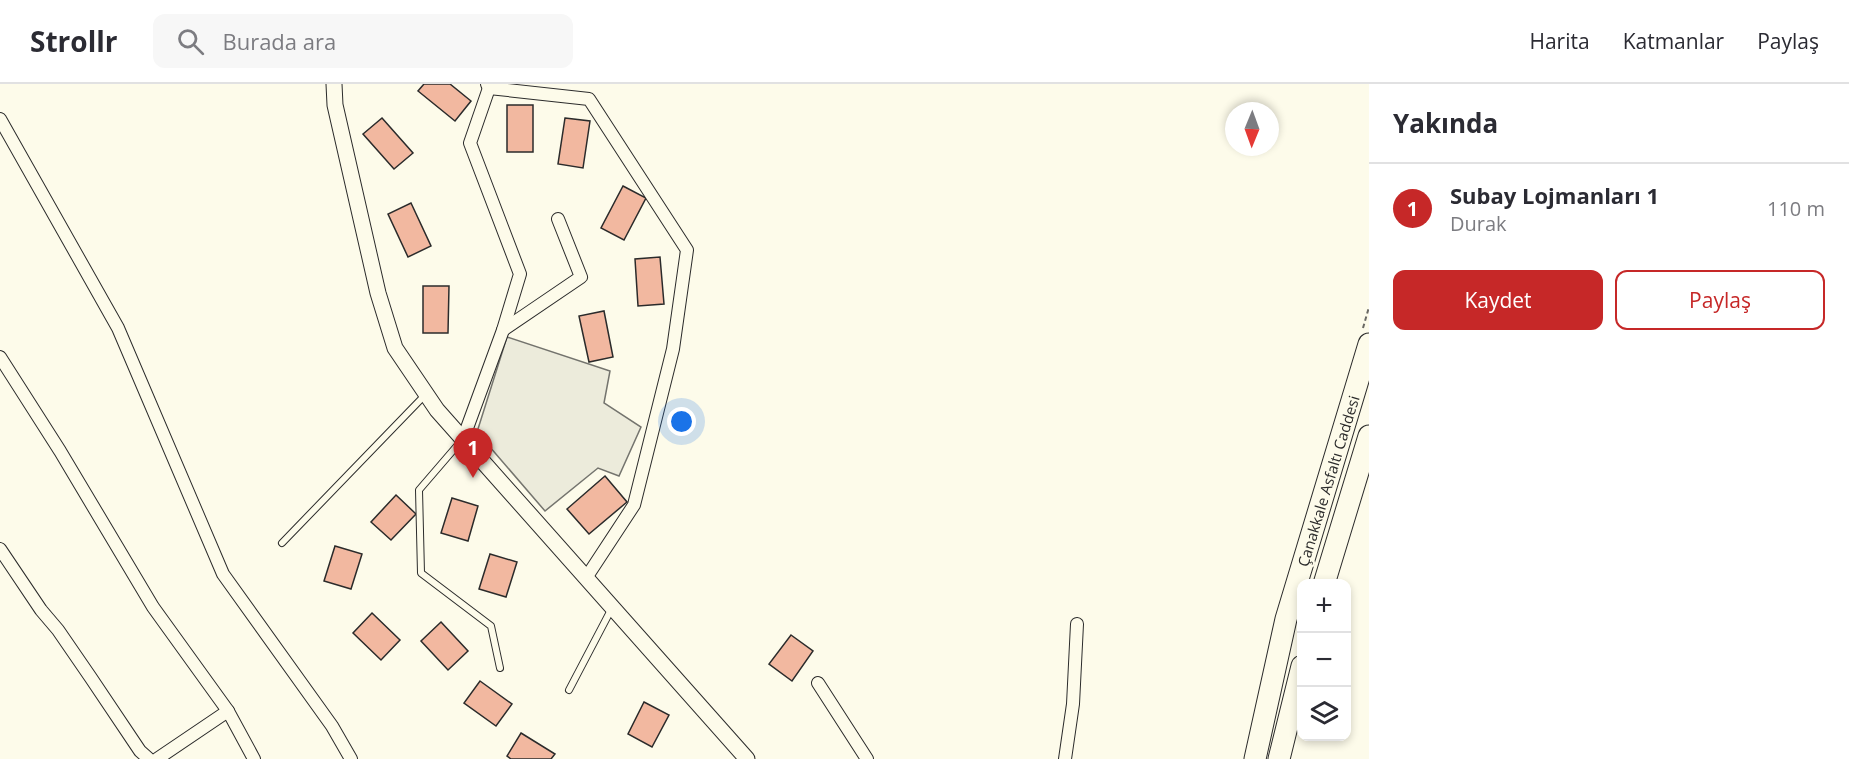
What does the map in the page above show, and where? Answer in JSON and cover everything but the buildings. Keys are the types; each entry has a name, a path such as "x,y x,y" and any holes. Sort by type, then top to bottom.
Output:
{"highway":[{"name":"Çanakkale Asfaltı Caddesi","path":"1255,759 1286,619 1369,344"},
{"name":"Çanakkale Asfaltı Caddesi","path":"1326,579 1369,436"},
{"path":"1279,759 1297,686"}],"street":[{"path":"334,84 335,105 378,293 395,348 437,410 747,759"},
{"path":"463,439 503,330 520,274 470,143 488,86 588,99 687,250 673,349 634,505 586,578"},
{"path":"0,119 118,328 223,574 332,726 351,759"},
{"path":"503,330 580,277 558,219"},
{"path":"0,357 60,451 153,607 228,711 254,759"},
{"path":"0,549 41,610 92,678 140,751 149,759"},
{"path":"1065,759 1073,704 1077,624"},
{"path":"818,683 867,759"},
{"path":"157,759 228,711"}],"lane":[{"path":"282,543 426,394"},
{"path":"463,439 419,490 421,573 491,626 500,668"},
{"path":"568,690 612,608"}],"shaded area":[{"path":"507,337 610,371 604,403 641,427 619,476 598,468 545,511 477,432"}],"place":[{"name":"Subay Lojmanları 1","path":"473,478"}]}
